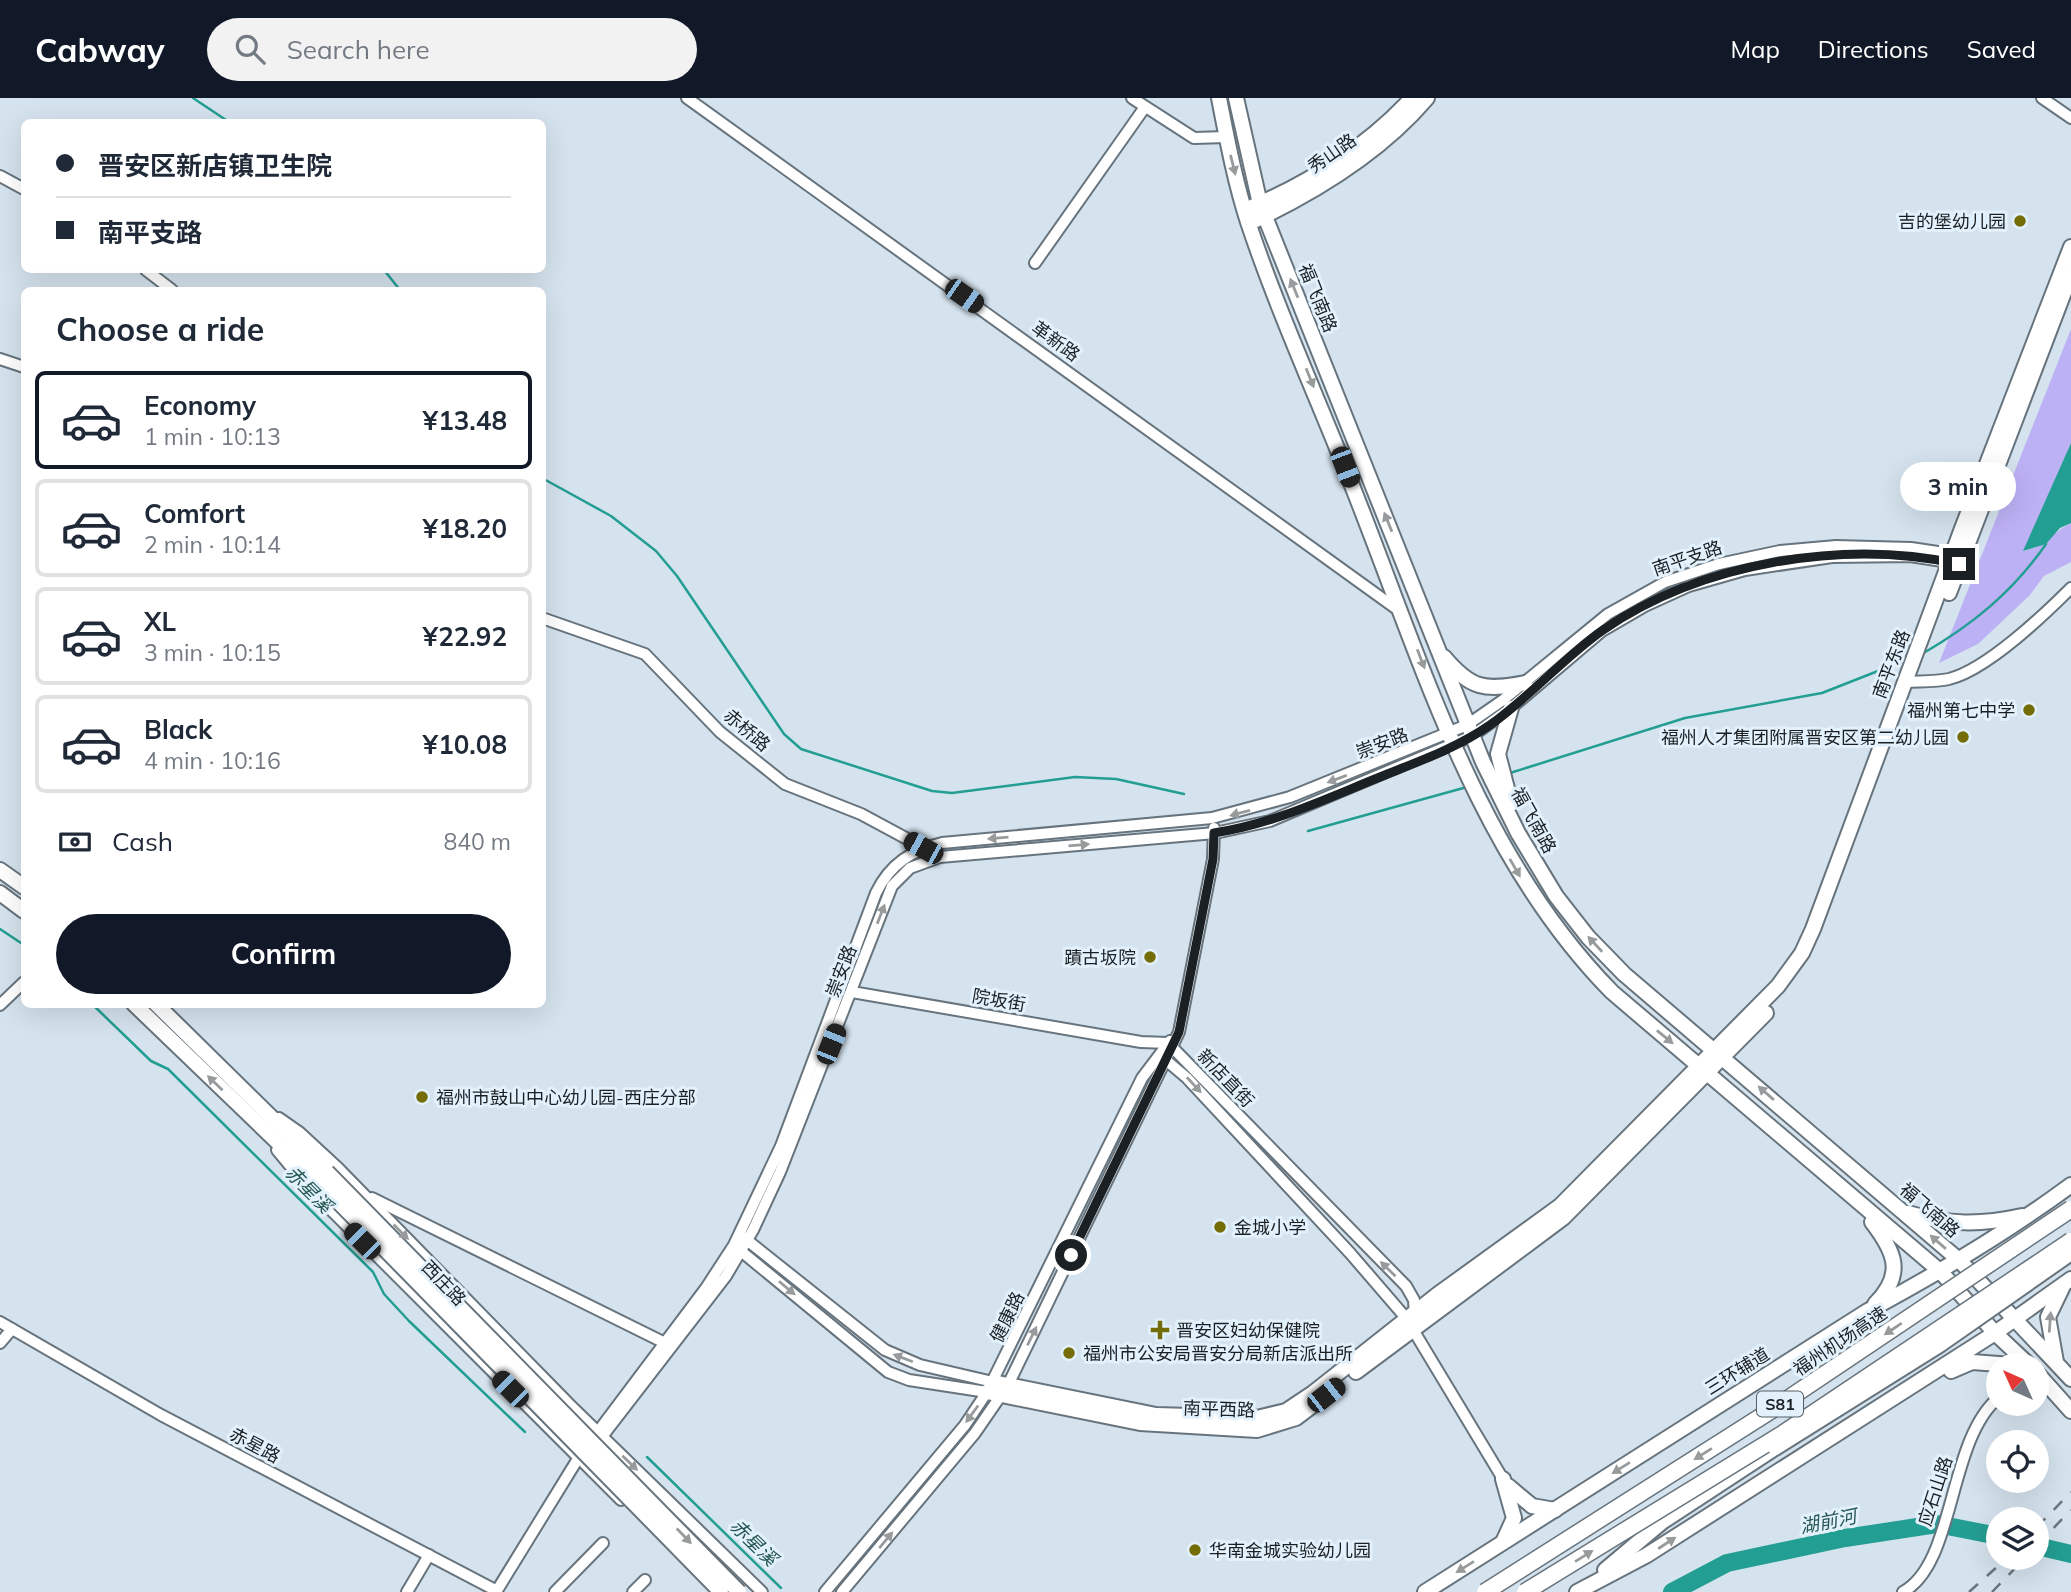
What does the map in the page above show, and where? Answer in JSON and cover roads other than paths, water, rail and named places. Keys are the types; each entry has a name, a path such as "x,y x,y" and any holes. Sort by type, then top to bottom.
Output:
{"highway":[{"name":"福州机场高速","path":"1485,1592 1770,1411 2071,1209"},
{"name":"S81","path":"1525,1592 1784,1433 2071,1241"}],"main road":[{"name":"福飞南路","path":"1219,98 1226,137 1247,217 1452,739 1483,807 1518,873 1571,948 1612,992 1941,1272 2016,1353"},
{"name":"福飞南路","path":"1236,98 1262,210 1414,585 1434,645 1483,762 1505,800 1518,833 1549,885 1588,937 1643,992 1719,1053 1959,1260 2071,1379"},
{"name":"秀山路","path":"1262,210 1378,130 1412,98"},
{"name":"秀山路","path":"1247,217 1307,194 1350,166 1395,131 1427,98"},
{"name":"南平东路","path":"1705,1069 1785,992 1812,952 2071,247"},
{"name":"南平东路","path":"1956,559 2071,274"},
{"path":"1434,645 1456,672 1479,687 1500,688 1525,683"},
{"path":"1505,800 1498,754 1511,708"},
{"path":"0,870 21,885"},
{"path":"0,893 21,909"},
{"name":"西庄路","path":"138,1008 323,1177 719,1592"},
{"name":"西庄路","path":"160,1008 254,1111"},
{"name":"南平西路","path":"990,1387 1157,1426 1220,1430 1267,1429 1304,1412 1411,1319 1563,1218 1705,1069"},
{"path":"323,1177 739,1592"},
{"name":"三环辅道","path":"1425,1592 1867,1312 1941,1272 2034,1213 2071,1185"},
{"path":"1840,1187 1873,1223 1888,1244 1894,1261 1893,1279 1885,1294 1867,1312"},
{"path":"1903,1212 1948,1223 1970,1224 2034,1213"},
{"path":"1583,1590 1662,1522 1941,1344 2071,1252"},
{"path":"1583,1590 1647,1555 1995,1333 2067,1282"},
{"path":"2056,1363 2048,1317 2067,1282"},
{"path":"1845,1429 1889,1410 1965,1363 1986,1362"},
{"path":"2049,1386 2071,1411"},
{"path":"1503,1479 1532,1506 1555,1510"},
{"path":"1502,1543 1514,1518 1503,1479"}],"street":[{"name":"革新路","path":"687,98 1403,614"},
{"path":"1132,98 1194,138 1226,137"},
{"path":"2042,98 2071,118"},
{"path":"1035,263 1145,107"},
{"path":"0,176 21,187"},
{"path":"150,273 169,287"},
{"path":"0,359 21,366"},
{"name":"南平支路","path":"1470,730 1582,633 1621,606 1665,582 1702,569 1759,555 1820,547 1911,548 1956,559"},
{"name":"南平支路","path":"1470,730 1511,708 1578,650 1617,621 1660,598 1708,580 1787,562 1852,555 1956,559"},
{"path":"1912,676 1950,679 1965,672 2036,621 2071,588"},
{"name":"赤桥路","path":"546,619 645,654 720,732 785,784 861,814 940,857"},
{"name":"崇安路","path":"497,1591 581,1459 741,1243 780,1172 892,886 909,868 940,857 1245,828 1293,812 1470,730"},
{"name":"崇安路","path":"600,1434 741,1243 781,1146 876,893 897,863 923,848 942,842 1212,818 1268,805 1452,739"},
{"name":"健康路","path":"825,1592 965,1424 990,1387 1142,1078 1179,1032 1213,859 1212,818"},
{"path":"0,1005 21,985"},
{"name":"院坂街","path":"852,992 1141,1042"},
{"path":"1141,1042 1170,1045"},
{"name":"新店直街","path":"1141,1042 1162,1056 1411,1319 1503,1479"},
{"name":"新店直街","path":"1170,1045 1406,1286 1412,1294 1411,1319"},
{"name":"健康路","path":"842,1592 975,1433 1006,1390 1162,1056"},
{"path":"254,1111 299,1132 762,1592"},
{"path":"254,1111 306,1185 581,1459 719,1592"},
{"path":"363,1194 665,1343"},
{"name":"南平西路","path":"741,1243 888,1372 909,1380 990,1387"},
{"name":"南平西路","path":"741,1243 885,1350 920,1365 990,1387"},
{"name":"赤星路","path":"0,1322 172,1421 497,1591"},
{"path":"0,1343 12,1329"},
{"name":"应石山路","path":"1903,1592 1926,1570 1976,1425 1986,1413"},
{"path":"555,1592 603,1543"},
{"path":"407,1592 429,1555"},
{"path":"633,1592 645,1580"}],"waterway":[{"path":"193,98 224,119"},
{"path":"386,273 398,287"},
{"path":"546,480 611,516 656,551 677,576 784,734 801,749 932,791 952,793 1075,777 1116,779 1184,794"},
{"path":"1922,654 1990,606 2020,577 2046,544"},
{"path":"1510,773 1685,718 1822,693 1906,660"},
{"path":"1308,831 1467,787"},
{"name":"赤星溪","path":"0,929 21,943"},
{"name":"赤星溪","path":"96,1008 151,1061 168,1069 373,1272 384,1294 409,1321 525,1432"},
{"name":"赤星溪","path":"647,1457 781,1588"},
{"name":"湖前河","path":"1672,1592 1727,1563 1845,1538 1937,1524 1986,1534"},
{"name":"湖前河","path":"2049,1549 2071,1554"}],"railway":[{"path":"2049,1515 2071,1492"},
{"path":"2049,1533 2071,1510"},
{"path":"1969,1592 1994,1570"},
{"path":"1992,1592 2013,1570"}],"place":[{"name":"吉的堡幼儿园","path":"2020,221"},
{"name":"福州第七中学","path":"2029,710"},
{"name":"福州人才集团附属晋安区第二幼儿园","path":"1963,737"},
{"name":"蹟古坂院","path":"1150,957"},
{"name":"福州市鼓山中心幼儿园-西庄分部","path":"422,1097"},
{"name":"金城小学","path":"1220,1227"},
{"name":"晋安区妇幼保健院","path":"1160,1330"},
{"name":"福州市公安局晋安分局新店派出所","path":"1069,1353"},
{"name":"华南金城实验幼儿园","path":"1195,1550"}]}
